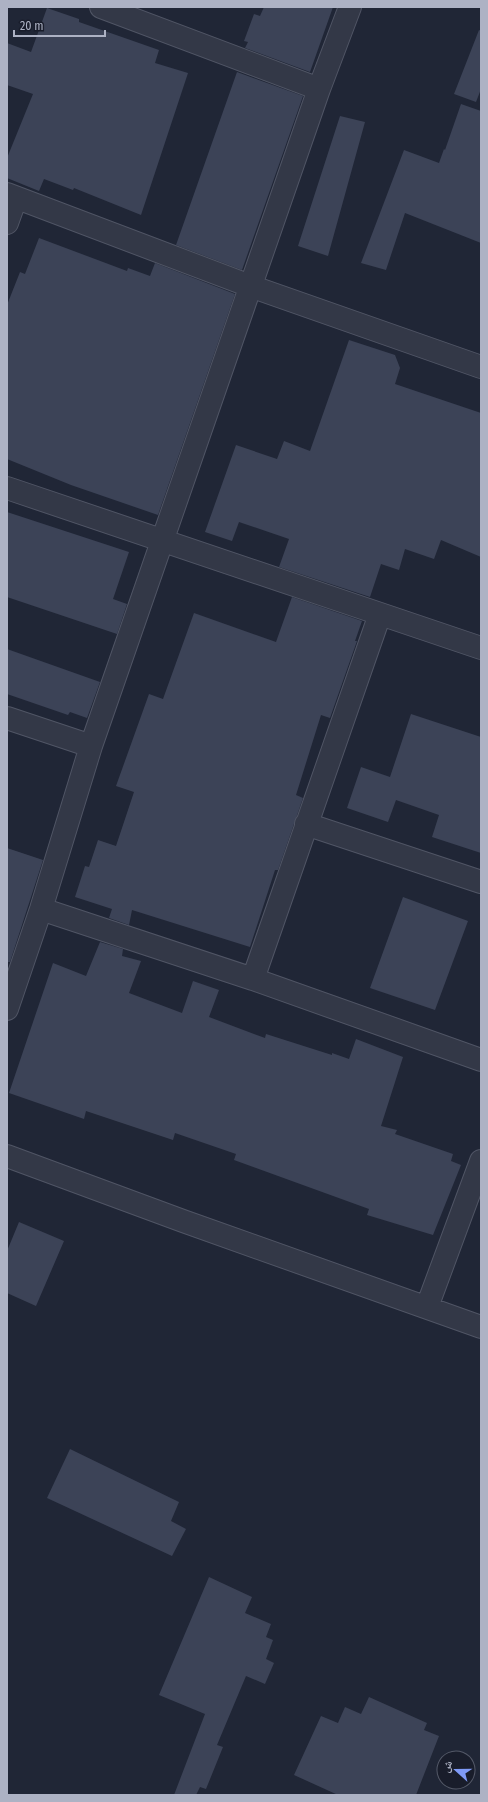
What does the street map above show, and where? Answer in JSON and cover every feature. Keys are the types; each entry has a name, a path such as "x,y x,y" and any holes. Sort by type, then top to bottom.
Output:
{"street":[{"path":"7,1009 41,909 91,746 161,540 319,89 350,7"},
{"path":"105,8 319,89"},
{"path":"7,223 11,196 250,286 479,360"},
{"path":"7,488 481,648"},
{"path":"253,979 380,614"},
{"path":"7,718 91,746"},
{"path":"306,824 481,882"},
{"path":"41,909 253,979 481,1060"},
{"path":"7,1156 183,1221 481,1327"},
{"path":"427,1308 481,1161"}],"building":[{"path":"264,7 333,7 310,72 245,48 248,42 244,41 254,14 260,16"},
{"path":"47,8 79,19 79,22 159,50 155,63 188,73 141,215 74,188 73,190 44,179 39,191 7,178 7,158 33,94 7,85 7,43 31,52"},
{"path":"479,30 481,31 481,89 476,102 454,94"},
{"path":"237,72 303,96 242,270 176,245"},
{"path":"461,104 481,111 481,243 405,213 386,270 361,263 404,150 439,163"},
{"path":"340,116 365,122 328,256 298,246"},
{"path":"39,238 127,271 128,268 150,276 155,263 235,294 158,515 71,485 7,459 7,305 20,272 25,274"},
{"path":"349,340 395,355 400,368 395,384 481,413 481,557 441,540 434,559 405,549 399,570 381,564 370,597 279,567 289,539 239,522 232,541 205,532 236,445 277,459 284,441 310,451"},
{"path":"7,512 129,552 113,599 127,604 117,634 7,597"},
{"path":"292,597 362,621 355,641 357,641 330,718 321,715 296,795 303,798 278,870 275,870 250,947 132,910 129,925 109,918 112,909 75,897 85,866 89,867 98,840 116,846 134,792 116,786 149,694 163,699 194,613 276,642"},
{"path":"7,649 100,682 87,718 70,712 68,715 7,694"},
{"path":"411,714 481,737 481,853 432,837 439,815 396,800 388,822 347,808 361,767 390,777"},
{"path":"7,848 43,860 10,962 7,962"},
{"path":"403,897 468,921 435,1010 370,988"},
{"path":"100,942 123,949 122,956 141,961 129,993 182,1013 193,981 219,990 209,1017 265,1038 266,1034 349,1059 356,1039 403,1057 381,1126 397,1130 395,1134 453,1154 451,1161 461,1165 433,1235 367,1215 369,1209 234,1160 236,1154 175,1133 173,1140 86,1111 84,1119 9,1093 53,963 86,976"},
{"path":"19,1222 64,1241 36,1306 7,1293 7,1251"},
{"path":"70,1449 179,1502 171,1521 186,1529 172,1556 47,1498"},
{"path":"209,1577 252,1597 245,1613 271,1624 266,1637 273,1640 266,1659 274,1663 265,1684 246,1676 217,1745 223,1747 206,1789 200,1787 196,1795 174,1795 205,1714 159,1695"},
{"path":"369,1697 427,1723 424,1730 439,1736 416,1795 338,1795 294,1775 321,1716 338,1723 345,1707 361,1714"}]}
